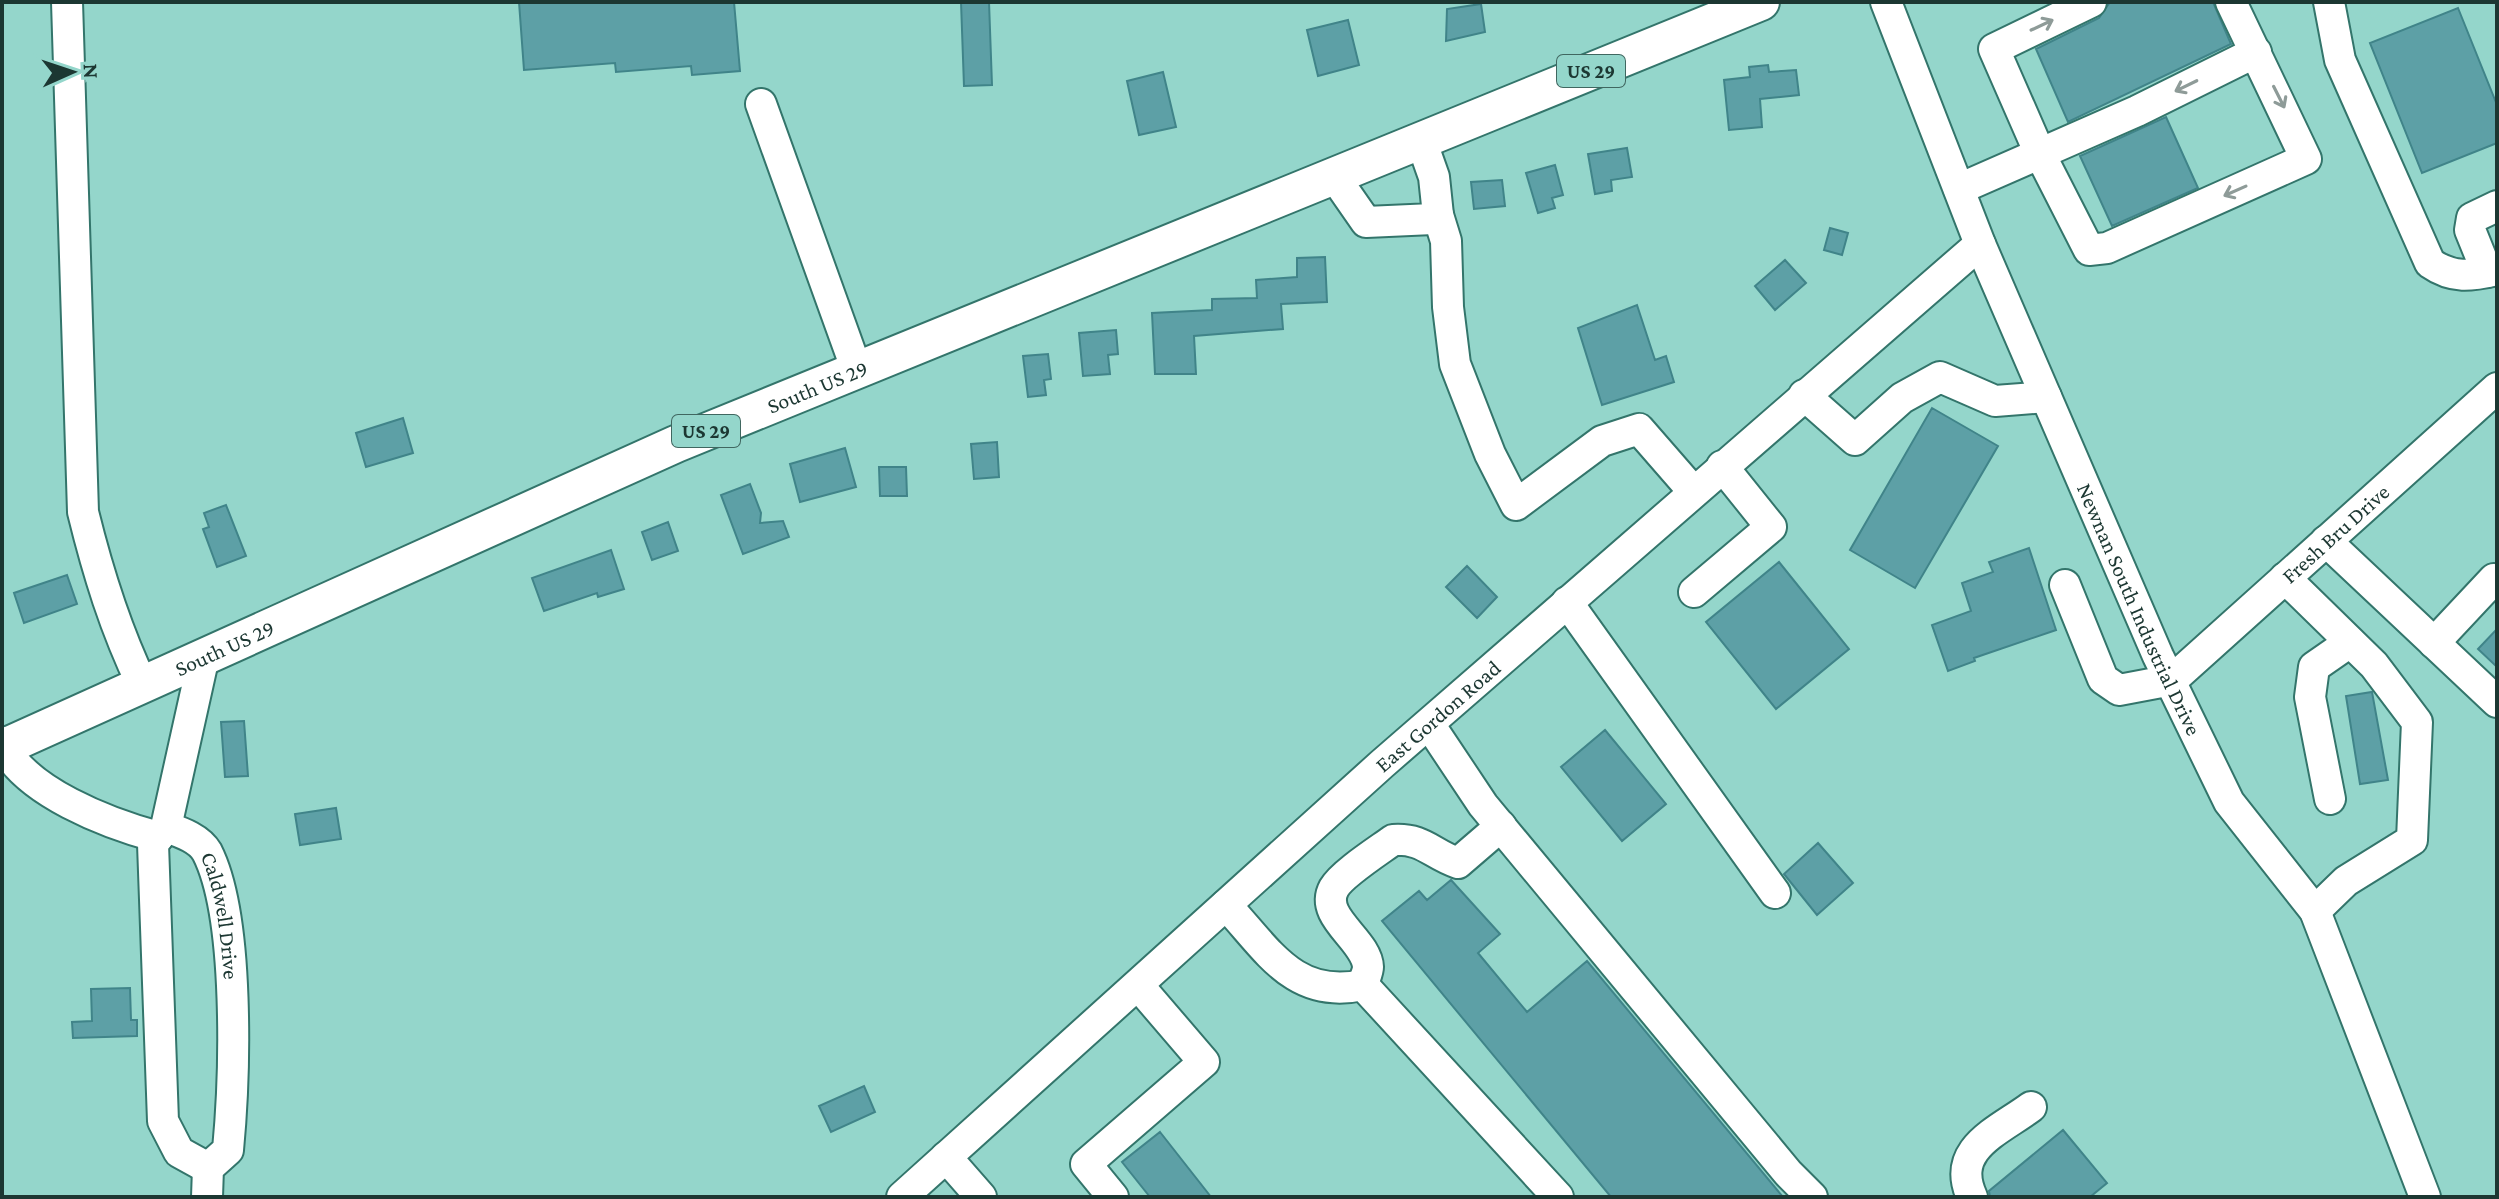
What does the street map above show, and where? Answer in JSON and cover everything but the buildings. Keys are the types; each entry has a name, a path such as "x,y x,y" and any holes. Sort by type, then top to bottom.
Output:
{"main road":[{"name":"US 29","path":"1421,140 1761,2"},
{"name":"South US 29","path":"3,746 676,444 1421,140"}],"street":[{"path":"67,2 83,512 119,637 142,684"},
{"name":"Newnan South Industrial Drive","path":"1886,2 1980,244 2158,656 2229,802 2315,911 2425,1197"},
{"path":"2091,2 1994,49 2040,154 2089,250 2107,248 2306,159 2231,2"},
{"path":"2329,2 2340,60 2430,263 2445,274 2470,276 2492,271 2470,230 2472,218 2497,206"},
{"path":"1959,189 2256,52"},
{"path":"761,104 856,368"},
{"path":"1421,140 1434,177 1438,215 1446,241 1448,307 1455,364 1490,454 1516,505 1602,441 1639,429 1693,491"},
{"path":"1334,176 1366,222 1433,219 1438,215"},
{"name":"East Gordon Road","path":"902,1197 1567,602 1980,244"},
{"path":"1804,395 1855,440 1902,398 1940,377 1995,401 2046,397"},
{"name":"Fresh Bru Drive","path":"2172,680 2497,388"},
{"path":"1694,592 1771,527 1722,466"},
{"path":"2326,541 2497,702"},
{"path":"2285,578 2374,665 2417,722 2412,840 2346,881 2315,911"},
{"path":"2434,643 2494,579"},
{"path":"2065,585 2103,679 2119,690 2172,680"},
{"path":"1567,602 1775,893"},
{"path":"2330,799 2310,697 2314,667 2350,642"},
{"path":"204,656 162,832 153,844 163,1121 179,1152 208,1183"},
{"path":"1429,724 1501,826 1788,1173 1812,1197"},
{"name":"Caldwell Drive","path":"3,746 31,777 80,811 162,832 187,834 206,850 230,933 231,1114 228,1150 208,1183"},
{"path":"1363,985 1368,967 1364,954 1335,913 1331,900 1334,887 1393,840 1423,842 1445,858 1458,863 1501,826"},
{"path":"1226,905 1296,979 1322,987 1363,985"},
{"path":"1113,1197 1086,1164 1204,1062 1138,985"},
{"path":"1363,985 1558,1197"},
{"path":"1972,1197 1963,1178 1971,1151 2031,1107"},
{"path":"946,1157 981,1197"}]}
